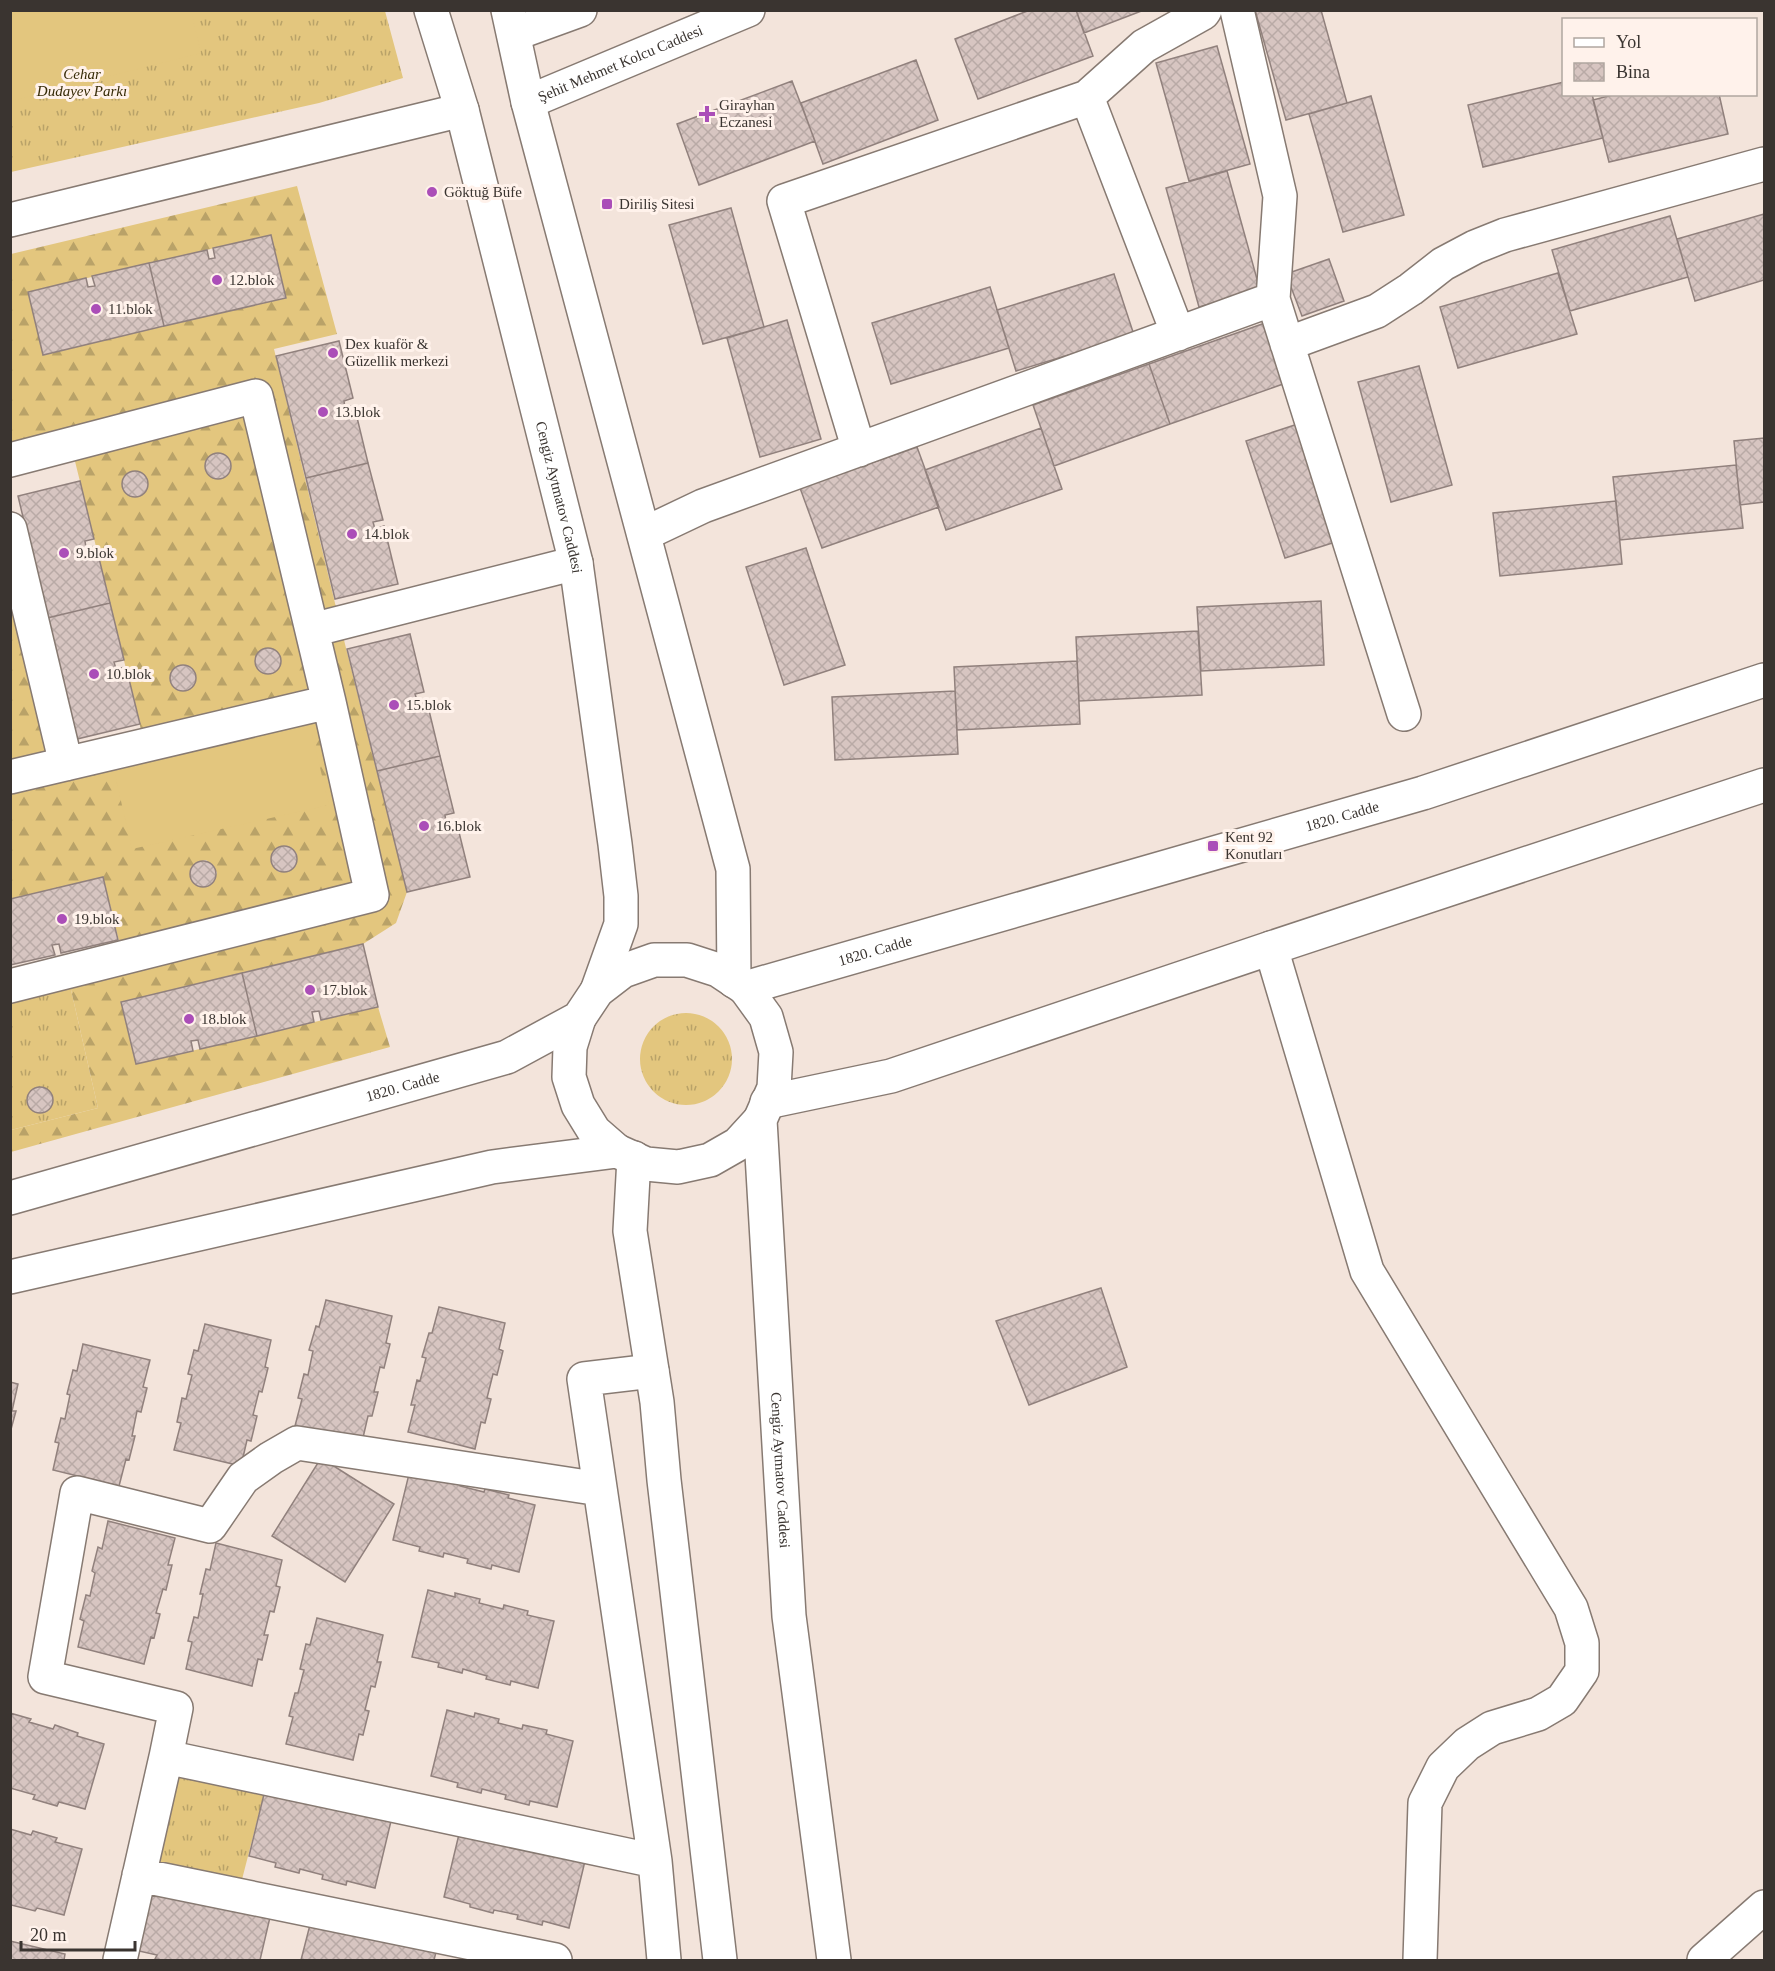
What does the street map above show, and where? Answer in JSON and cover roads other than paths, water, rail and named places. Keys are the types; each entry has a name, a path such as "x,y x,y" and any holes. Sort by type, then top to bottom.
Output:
{"street":[{"name":"Cengiz Aytmatov Caddesi","path":"431,10 462,110 576,563 621,896 621,924 597,991"},
{"path":"580,10 511,22 528,102 733,869 740,984"},
{"name":"Şehit Mehmet Kolcu Caddesi","path":"528,102 748,10"},
{"path":"859,450 784,201 1087,97 1144,46 1203,14 1205,10"},
{"path":"1237,10 1280,196 1273,299 1404,714"},
{"path":"1087,97 1178,334"},
{"path":"10,220 462,110"},
{"path":"1287,344 1377,311 1411,289 1443,264 1474,247 1506,235 1764,164"},
{"path":"644,534 703,506 1273,299"},
{"path":"10,460 256,396 329,702 372,895 10,986"},
{"path":"10,529 66,764"},
{"path":"312,630 576,563"},
{"name":"1820. Cadde","path":"10,1198 507,1057 579,1018 597,991 623,971 654,960 687,960 718,970 740,984 1423,793 1764,680"},
{"path":"10,777 329,702"},
{"path":"579,1018 570,1047 569,1077 578,1105 594,1131 625,1154 646,1164 678,1167 710,1160 738,1144 764,1111 891,1076 1764,785"},
{"path":"1271,948 1367,1271 1571,1608 1582,1643 1582,1671 1562,1700 1538,1714 1492,1728 1467,1744 1443,1767 1425,1803 1420,1960"},
{"name":"Cengiz Aytmatov Caddesi","path":"740,984 766,1017 776,1052 774,1088 764,1111 789,1616 834,1960"},
{"path":"10,1277 492,1167 625,1154"},
{"path":"625,1154 630,1231 652,1371 720,1960"},
{"path":"652,1371 584,1379 654,1860 664,1960"},
{"path":"120,1960 176,1708 45,1677 77,1493 210,1526 243,1478 297,1443 600,1489"},
{"path":"166,1757 654,1860"},
{"path":"139,1875 555,1960"},
{"path":"1704,1960 1764,1907"}],"place":[{"name":"Girayhan Eczanesi","path":"707,114"},
{"name":"Göktuğ Büfe","path":"432,192"},
{"name":"Diriliş Sitesi","path":"607,204"},
{"name":"12.blok","path":"217,280"},
{"name":"11.blok","path":"96,309"},
{"name":"Dex kuaför & Güzellik merkezi","path":"333,353"},
{"name":"13.blok","path":"323,412"},
{"name":"14.blok","path":"352,534"},
{"name":"9.blok","path":"64,553"},
{"name":"10.blok","path":"94,674"},
{"name":"15.blok","path":"394,705"},
{"name":"16.blok","path":"424,826"},
{"name":"Kent 92 Konutları","path":"1213,846"},
{"name":"19.blok","path":"62,919"},
{"name":"17.blok","path":"310,990"},
{"name":"18.blok","path":"189,1019"}],"park label":[{"name":"Cehar Dudayev Parkı","path":"82,82"}]}
